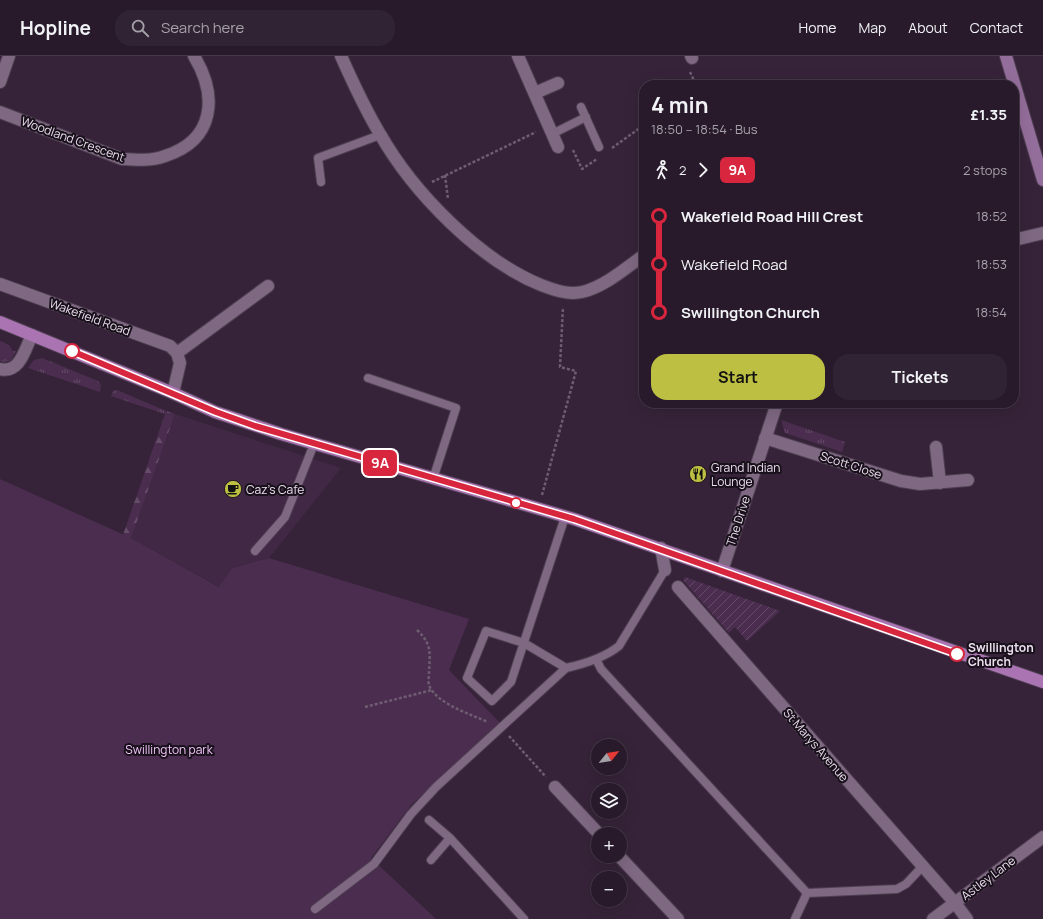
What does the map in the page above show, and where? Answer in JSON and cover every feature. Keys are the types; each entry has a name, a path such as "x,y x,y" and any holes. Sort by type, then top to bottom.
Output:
{"main road":[{"path":"0,322 173,392 216,412 314,444 565,517 661,548 722,571 1043,682"}],"street":[{"path":"0,82 9,56"},
{"name":"Woodland Crescent","path":"0,112 122,159 144,160 165,156 186,146 202,130 210,113 209,90 202,69 194,56"},
{"path":"341,56 380,135 419,189 452,224 495,259 524,278 564,293 582,292 600,284 639,258"},
{"path":"518,56 558,147"},
{"path":"1009,58 1015,80"},
{"path":"535,93 558,83"},
{"path":"1019,94 1043,180"},
{"path":"1019,239 1043,233"},
{"name":"Wakefield Road","path":"0,284 170,346 178,353"},
{"path":"173,392 180,363 178,353 268,286"},
{"path":"0,369 11,369 17,364 32,335"},
{"name":"The Drive","path":"722,571 775,408"},
{"name":"Scott Close","path":"765,438 901,481 920,484 968,480"},
{"path":"936,447 940,483"},
{"path":"661,548 666,570"},
{"name":"St Marys Avenue","path":"678,588 955,903 967,919"},
{"path":"555,787 592,827"},
{"name":"Astley Lane","path":"933,919 1043,837"},
{"path":"626,863 678,919"}],"lane":[{"path":"581,107 599,146"},
{"path":"551,130 586,117"},
{"path":"321,182 318,158 380,135"},
{"path":"368,378 456,408 433,479"},
{"path":"255,551 285,517 314,444"},
{"path":"565,517 524,643 511,682 492,701 467,678 486,631 524,643 566,668"},
{"path":"315,909 374,864 416,808 436,787 566,668 596,659 613,651 619,646 666,570"},
{"path":"596,659 601,669 807,894"},
{"path":"429,820 450,838 524,919"},
{"path":"431,860 450,838"},
{"path":"807,894 897,889 906,884 922,866"},
{"path":"796,919 807,894"}],"path":[{"path":"419,189 551,130"},
{"path":"539,510 576,371 560,367 564,293"},
{"path":"417,630 426,638 430,651 428,684 432,690 447,704 501,728 555,787"},
{"path":"365,707 432,690"}],"shaded area":[{"path":"175,414 341,468 269,558 232,568 220,587 131,538"}],"green space":[{"path":"0,341 9,345 13,351 16,351 11,360 4,362 0,361"},
{"path":"42,358 98,381 101,385 100,392 28,368 34,360"},
{"path":"117,390 166,411 165,414 111,396 113,391"},
{"path":"166,411 175,414 131,538 123,535"},
{"path":"781,420 845,442 842,452 785,433"},
{"name":"Swillington park","path":"0,479 131,538 219,587 232,568 269,558 469,619 449,670 500,723 412,804 371,858 436,919 0,919"},
{"path":"685,577 780,611 747,641 735,627 729,633 683,580"}],"bus line":[{"name":"9A","path":"72,351 173,392 216,412 255,426 574,519 647,543 957,654"}],"place":[{"name":"Grand Indian Lounge","path":"698,474"},
{"name":"Caz's Cafe","path":"233,489"},
{"name":"Swillington Church","path":"957,654"}]}
